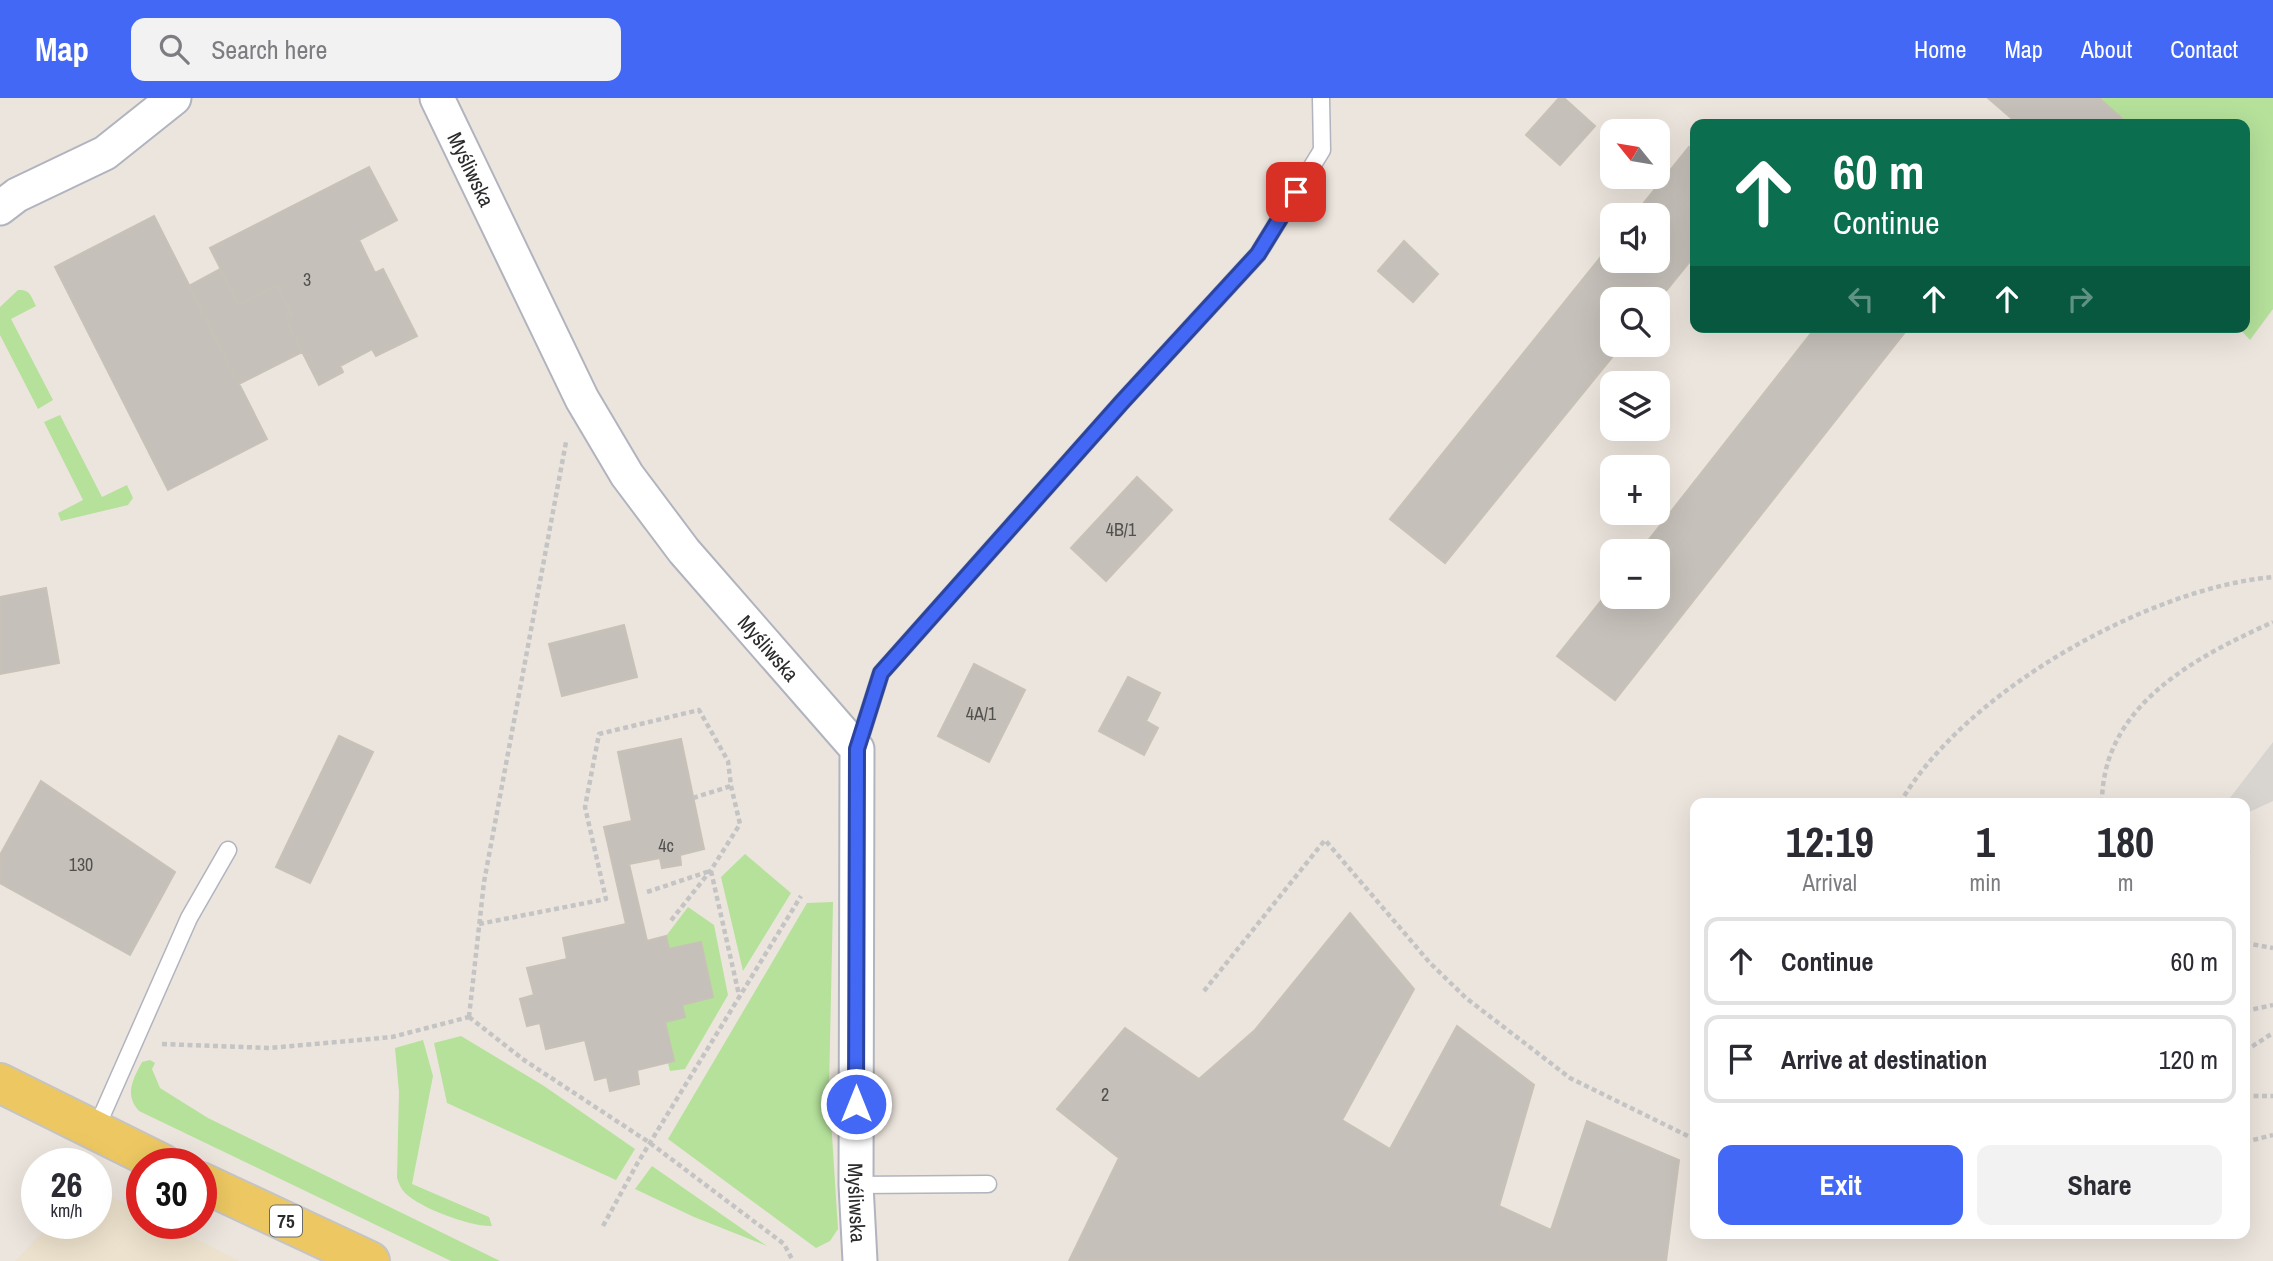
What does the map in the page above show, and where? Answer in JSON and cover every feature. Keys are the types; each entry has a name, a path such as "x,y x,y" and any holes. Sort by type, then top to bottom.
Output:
{"main road":[{"path":"0,1083 130,1148"},
{"name":"75","path":"217,1189 370,1261"}],"street":[{"path":"0,208 17,195 105,153 174,98"},
{"name":"Myśliwska","path":"437,98 582,399 627,475 684,551 857,749 856,1185 860,1261"}],"lane":[{"path":"857,749 881,673 1122,402 1258,254 1322,150 1321,98"},
{"path":"94,1131 189,918 228,850"},
{"path":"856,1185 989,1184"}],"path":[{"path":"469,1017 484,882 571,415 582,399"},
{"path":"1903,798 1937,753 1981,709 2077,644 2146,611 2215,588 2273,576"},
{"path":"2103,798 2107,767 2119,738 2133,716 2166,680 2224,644 2273,622"},
{"path":"480,924 606,899 586,807 599,734 699,710 728,761 740,824 711,870 669,923"},
{"path":"693,798 731,786"},
{"path":"1204,990 1325,840 1430,962 1466,998 1570,1079 1690,1137"},
{"path":"646,891 711,870"},
{"path":"711,870 739,996"},
{"path":"603,1226 650,1143 801,896"},
{"path":"2250,944 2273,948"},
{"path":"2250,1010 2273,1006"},
{"path":"135,1039 166,1045 270,1048 392,1037 469,1017"},
{"path":"469,1017 524,1060 650,1143 784,1244 793,1261"},
{"path":"2250,1048 2273,1033"},
{"path":"2250,1096 2273,1096"},
{"path":"2250,1141 2273,1135"}],"shaded area":[{"path":"2273,742 2273,801 2250,812 2250,798 2230,798"},
{"path":"112,1197 126,1204 126,1239 196,1239 239,1261 15,1261 36,1239 112,1239"}],"green space":[{"path":"2099,98 2273,98 2273,309 2250,340 2244,333 2250,333 2250,119 2122,119"},
{"path":"18,290 28,292 36,306 11,319 53,400 38,409 0,335 0,307"},
{"path":"60,415 102,497 127,485 133,498 128,505 61,521 58,513 83,500 44,422"},
{"path":"745,854 791,893 743,971 721,877"},
{"path":"833,902 829,1089 838,1229 830,1241 816,1248 668,1139 807,903"},
{"path":"688,907 714,925 728,995 685,1069 670,1071 668,1063 674,1061 665,1022 685,1017 682,1005 713,997 701,942 669,949 666,936"},
{"path":"461,1036 544,1086 635,1149 616,1180 447,1103 434,1043"},
{"path":"423,1040 433,1076 412,1184 489,1217 492,1226 459,1220 412,1199 397,1178 399,1092 395,1048"},
{"path":"150,1060 155,1063 152,1069 160,1088 208,1118 500,1261 451,1261 139,1111 134,1105 131,1093 142,1062"},
{"path":"652,1166 767,1246 694,1217 635,1189"}],"building":[{"path":"1559,98 1564,98 1595,126 1560,165 1526,135"},
{"path":"1988,98 2099,98 2122,119 2012,119"},
{"path":"1689,147 1690,261 1669,287 1600,287 1600,357 1612,357 1445,563 1390,519 1600,258 1600,273 1670,273 1670,203 1644,203 1655,189 1670,189 1670,170"},
{"path":"369,167 397,220 359,240 375,273 383,269 417,336 376,356 372,349 340,366 343,372 319,385 285,318 292,315 277,285 239,305 210,248"},
{"path":"154,216 267,439 168,490 55,267"},
{"path":"1404,241 1438,274 1413,302 1378,271"},
{"path":"220,269 239,305 277,285 292,315 285,318 302,352 239,384 189,286"},
{"path":"1811,333 1904,333 1615,700 1557,656 1600,602 1600,609 1670,609 1670,539 1649,539 1660,525 1670,525 1670,513"},
{"path":"1137,477 1172,510 1106,581 1071,548"},
{"path":"46,588 59,663 0,674 0,597"},
{"path":"624,625 637,677 562,696 549,644"},
{"path":"974,664 1025,690 989,762 938,736"},
{"path":"1128,677 1160,693 1146,721 1158,728 1144,755 1099,731"},
{"path":"339,736 373,752 310,883 276,867"},
{"path":"681,739 704,849 680,855 681,865 662,868 660,858 629,864 647,941 666,936 669,949 701,942 713,997 682,1005 685,1017 665,1022 674,1061 637,1070 639,1084 610,1091 607,1077 595,1080 585,1040 546,1049 540,1023 527,1026 520,999 534,995 527,968 567,959 563,938 626,924 604,827 632,821 618,752"},
{"path":"41,781 175,872 130,955 0,883 0,855"},
{"path":"1350,913 1414,989 1342,1120 1390,1149 1457,1026 1534,1085 1499,1206 1551,1230 1587,1121 1679,1160 1666,1261 1069,1261 1119,1158 1057,1109 1125,1028 1199,1079 1255,1030"}],"route":[{"path":"856,1104 857,749 881,673 1122,402 1258,254 1296,192"}]}
